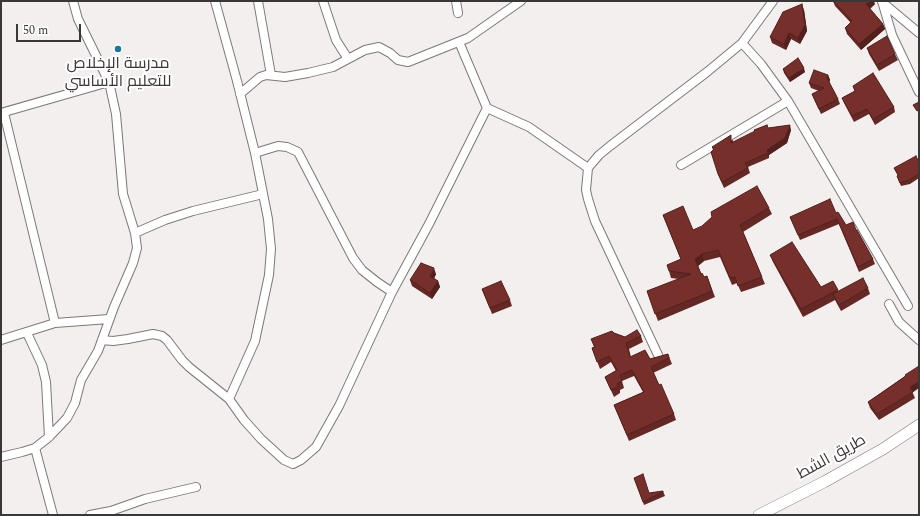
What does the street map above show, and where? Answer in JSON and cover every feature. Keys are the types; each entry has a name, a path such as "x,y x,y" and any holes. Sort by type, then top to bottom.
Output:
{"main road":[{"name":"طريق الشط","path":"759,515 824,482 883,449 919,425"}],"street":[{"path":"1,457 35,448 49,437 67,418 75,403 81,380 98,351 109,319 133,263 137,248 135,233 123,194 116,114 109,82 78,19 73,1"},
{"path":"215,1 254,153 268,219 271,249 269,275 255,341 229,399"},
{"path":"258,1 271,75"},
{"path":"323,1 336,40 348,59"},
{"path":"456,1 458,13"},
{"path":"240,94 260,77 266,75 286,77 333,67 365,50 379,47 398,60 408,62 459,42 475,33 521,1"},
{"path":"658,357 595,221 586,190 588,168 599,155 610,146 707,72 742,43 773,1"},
{"path":"882,1 919,33"},
{"path":"882,1 892,35 919,92"},
{"path":"459,42 487,108 529,127 588,168"},
{"path":"742,43 762,64 788,101 908,306"},
{"path":"55,323 3,113 109,82"},
{"path":"681,165 788,101"},
{"path":"102,340 113,341 153,334 162,336 189,367 229,399 244,420 261,439 284,460 293,464 301,460 316,447 339,406 392,292 430,224 487,108"},
{"path":"254,153 278,146 292,148 298,152 353,258 362,270 376,282 392,292"},
{"path":"135,233 165,220 193,211 263,194"},
{"path":"889,304 899,322 919,340"},
{"path":"1,340 55,323 109,319"},
{"path":"27,333 42,366 49,437"},
{"path":"35,448 53,515"},
{"path":"90,515 111,511 145,499 196,487"}],"building":[{"path":"833,1 870,1 866,4 883,24 859,44 845,28 852,21"},
{"path":"802,4 805,25 798,38 789,33 784,44 770,37 783,12"},
{"path":"887,36 895,54 877,65 867,48"},
{"path":"798,58 804,68 789,78 783,69"},
{"path":"814,70 828,75 827,78 838,99 819,109 812,94 824,88 809,83"},
{"path":"873,73 894,107 873,119 867,109 852,116 842,98 855,91 853,86"},
{"path":"919,102 919,110 917,111 913,105"},
{"path":"767,125 768,128 790,125 785,138 767,150 768,153 745,163 748,168 722,182 711,152 714,149 712,147 731,135 731,143 755,131 754,130"},
{"path":"916,156 919,163 919,174 900,183 894,168"},
{"path":"757,186 769,208 740,225 762,277 738,286 735,277 730,278 718,250 702,254 695,259 701,274 702,273 704,277 707,276 712,291 655,314 647,291 691,274 669,271 667,265 681,259 663,215 683,206 693,230 702,226 712,217 711,212"},
{"path":"830,199 836,213 838,212 846,225 853,222 873,259 858,267 837,219 798,235 790,217"},
{"path":"792,242 821,287 833,281 838,290 801,309 770,255"},
{"path":"421,263 434,268 430,276 438,281 430,293 410,280"},
{"path":"863,278 868,288 839,305 833,294"},
{"path":"501,281 510,300 490,308 482,289"},
{"path":"637,330 641,336 626,343 630,357 645,350 650,359 668,354 669,358 651,367 659,385 661,384 674,414 627,435 614,405 644,392 632,370 620,375 622,381 617,384 618,387 611,390 605,377 617,370 609,356 597,362 592,348 595,347 591,339 612,331 625,337"},
{"path":"919,366 919,381 910,387 913,392 877,414 868,402"},
{"path":"643,474 649,493 663,492 643,502 634,478"}],"place":[{"name":"مدرسة الإخلاص للتعليم الأساسي","path":"118,49"}]}
